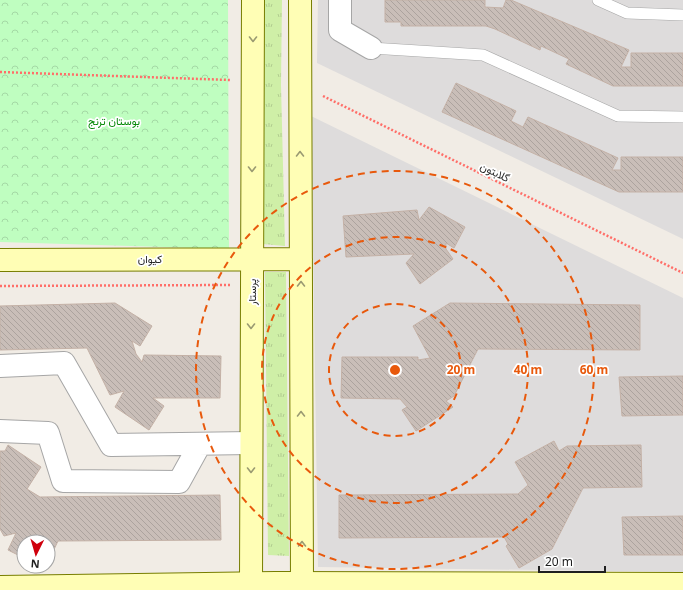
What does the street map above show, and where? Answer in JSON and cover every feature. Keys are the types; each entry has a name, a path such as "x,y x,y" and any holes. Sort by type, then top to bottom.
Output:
{"street":[{"name":"پرستار","path":"250,583 253,0"},
{"path":"300,0 302,583"},
{"path":"340,0 340,30 371,48"},
{"name":"کیوان","path":"0,260 301,259"},
{"path":"0,366 64,363 111,445 251,443"},
{"path":"0,432 48,433 63,481 178,482 200,444"},
{"path":"0,588 250,583 276,586 302,583 683,584"}],"lane":[{"path":"598,0 627,13 683,14"},
{"path":"371,48 483,55 618,116 683,117"}],"path":[{"path":"0,72 78,73 253,81"},
{"name":"گلابتون","path":"300,85 683,274"},
{"path":"0,286 234,285"}],"shaded area":[{"path":"318,0 683,0 683,239 317,63"},
{"path":"311,116 683,298 683,572 318,567"}],"green space":[{"name":"بوستان ترنج","path":"0,0 228,0 229,249 0,242"},
{"path":"263,0 282,0 281,85 285,246 263,244"},
{"path":"265,272 286,272 289,556 268,555"}],"building":[{"path":"385,0 485,0 485,7 503,8 506,0 511,0 629,50 621,67 631,67 631,53 683,53 683,86 613,86 566,64 569,59 541,46 540,50 486,26 401,26 401,22 385,22"},
{"path":"456,83 516,111 511,121 523,127 528,117 618,158 612,170 621,170 621,157 683,157 683,192 619,192 442,112"},
{"path":"429,207 465,227 454,248 446,243 446,249 453,259 420,284 406,263 414,254 346,257 343,216 417,210 419,220"},
{"path":"115,303 152,326 140,346 132,341 136,354 142,362 144,355 221,356 220,398 153,398 164,406 149,430 115,407 124,391 110,395 87,348 0,350 0,306"},
{"path":"450,303 640,305 640,350 478,349 454,396 446,401 453,407 416,431 402,410 407,407 400,399 341,398 342,357 418,357 418,360 430,358 413,326"},
{"path":"683,376 683,415 622,416 619,377"},
{"path":"554,441 559,451 567,446 641,445 642,487 583,488 552,549 519,568 506,546 508,544 504,537 339,538 339,495 518,494 528,485 515,462"},
{"path":"8,445 41,467 27,489 40,497 220,495 221,540 58,541 56,545 56,534 16,534 16,554 8,550 16,533 4,536 0,529 0,451 5,451"},
{"path":"683,516 683,555 624,555 622,517"}]}
